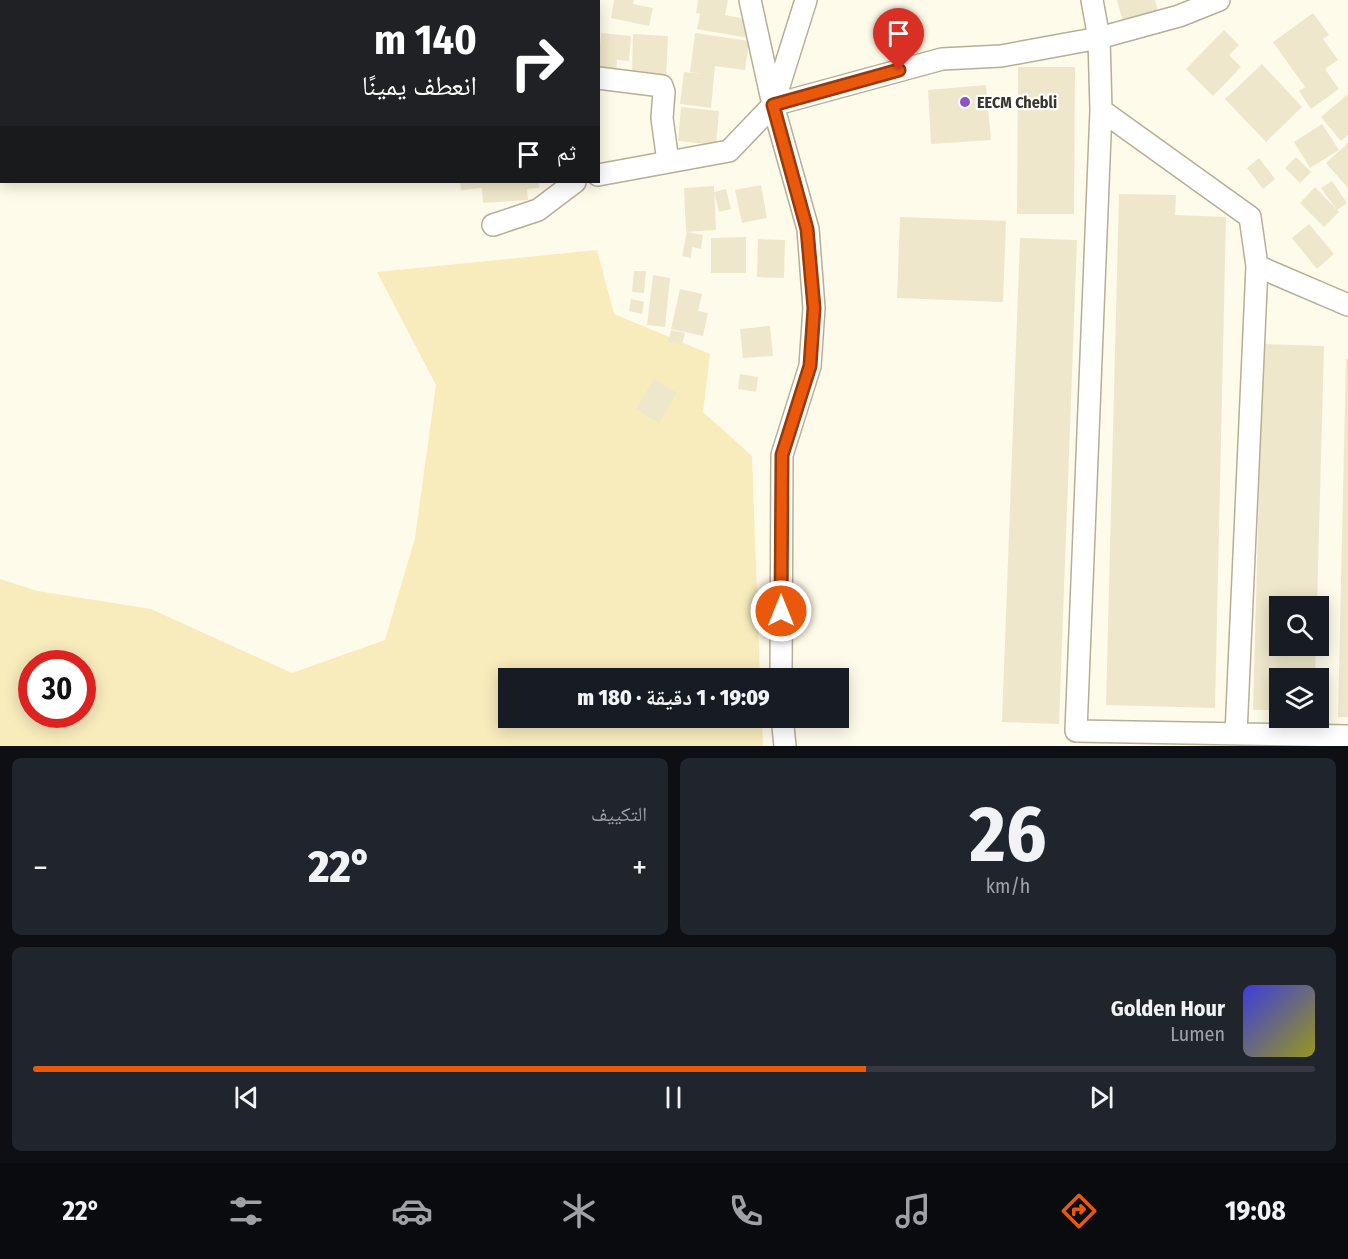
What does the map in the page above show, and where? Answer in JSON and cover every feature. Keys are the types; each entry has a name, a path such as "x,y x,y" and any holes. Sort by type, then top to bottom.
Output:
{"street":[{"path":"750,0 773,105 807,229 814,308 810,366 782,455 781,668"},
{"path":"600,175 729,151 773,105 806,0"},
{"path":"1092,0 1099,38 1101,110 1076,731 1348,736"},
{"path":"773,105 942,59 1001,56 1099,38 1179,16 1219,0"},
{"path":"600,78 662,86 664,92 662,118 668,162"},
{"path":"1101,110 1250,217 1257,266 1236,734"},
{"path":"493,225 538,210 573,183"},
{"path":"1257,266 1348,305"},
{"path":"783,728 785,746"}],"shaded area":[{"path":"597,250 614,314 710,354 703,412 752,456 760,668 498,668 498,728 762,728 763,746 0,746 0,579 38,591 151,609 292,673 385,640 415,538 436,385 377,272"}],"building":[{"path":"614,0 634,0 633,4 653,8 649,26 611,18"},
{"path":"698,0 728,0 725,15 751,20 748,38 697,29 700,14 696,13"},
{"path":"1117,0 1155,0 1158,11 1123,22"},
{"path":"1313,13 1329,35 1323,39 1338,60 1325,69 1339,89 1311,109 1299,91 1305,87 1273,42"},
{"path":"1224,30 1239,45 1229,55 1241,67 1213,96 1186,69"},
{"path":"601,33 631,36 629,61 617,60 616,73 600,71"},
{"path":"695,33 749,41 745,70 715,66 711,108 680,104 684,72 703,74 690,72"},
{"path":"633,34 668,36 666,78 632,77"},
{"path":"1262,64 1302,107 1266,142 1225,99"},
{"path":"1018,67 1075,67 1074,214 1017,214"},
{"path":"986,85 991,140 931,144 928,90"},
{"path":"1348,94 1348,135 1341,141 1321,117"},
{"path":"681,107 719,111 716,145 678,141"},
{"path":"1322,124 1339,150 1310,168 1294,142"},
{"path":"1348,143 1348,188 1326,163"},
{"path":"1296,157 1311,172 1300,183 1285,168"},
{"path":"1259,158 1275,179 1263,189 1247,168"},
{"path":"1332,181 1347,203 1337,210 1321,188"},
{"path":"460,183 539,183 539,188 527,189 528,200 483,203 482,188 461,190"},
{"path":"761,185 767,218 742,223 735,190"},
{"path":"714,186 716,230 686,232 684,188"},
{"path":"1315,187 1339,212 1324,227 1300,203"},
{"path":"726,189 731,209 719,212 714,192"},
{"path":"1119,194 1176,195 1175,215 1226,217 1215,708 1106,705"},
{"path":"900,217 1006,221 1003,302 897,298"},
{"path":"1309,224 1334,254 1317,269 1292,238"},
{"path":"687,232 703,235 701,249 692,247 691,258 682,256"},
{"path":"746,237 746,273 711,273 711,238"},
{"path":"1020,238 1077,240 1059,724 1002,722"},
{"path":"758,239 785,240 784,278 757,277"},
{"path":"634,271 646,271 644,293 632,292"},
{"path":"653,275 670,278 665,327 647,325"},
{"path":"680,289 702,294 698,311 708,313 703,336 671,329"},
{"path":"631,299 644,302 642,314 629,311"},
{"path":"770,326 773,356 743,358 740,329"},
{"path":"671,330 685,333 682,345 668,342"},
{"path":"1263,344 1324,346 1317,596 1269,596 1269,656 1316,656 1315,668 1269,668 1269,710 1253,710"},
{"path":"1346,359 1348,359 1348,717 1338,717"},
{"path":"740,374 758,377 756,392 738,389"},
{"path":"654,379 677,393 659,423 636,409"}],"place":[{"name":"EECM Chebli","path":"965,102"}],"route":[{"path":"781,611 782,455 810,366 814,308 807,229 773,105 899,70"}]}
